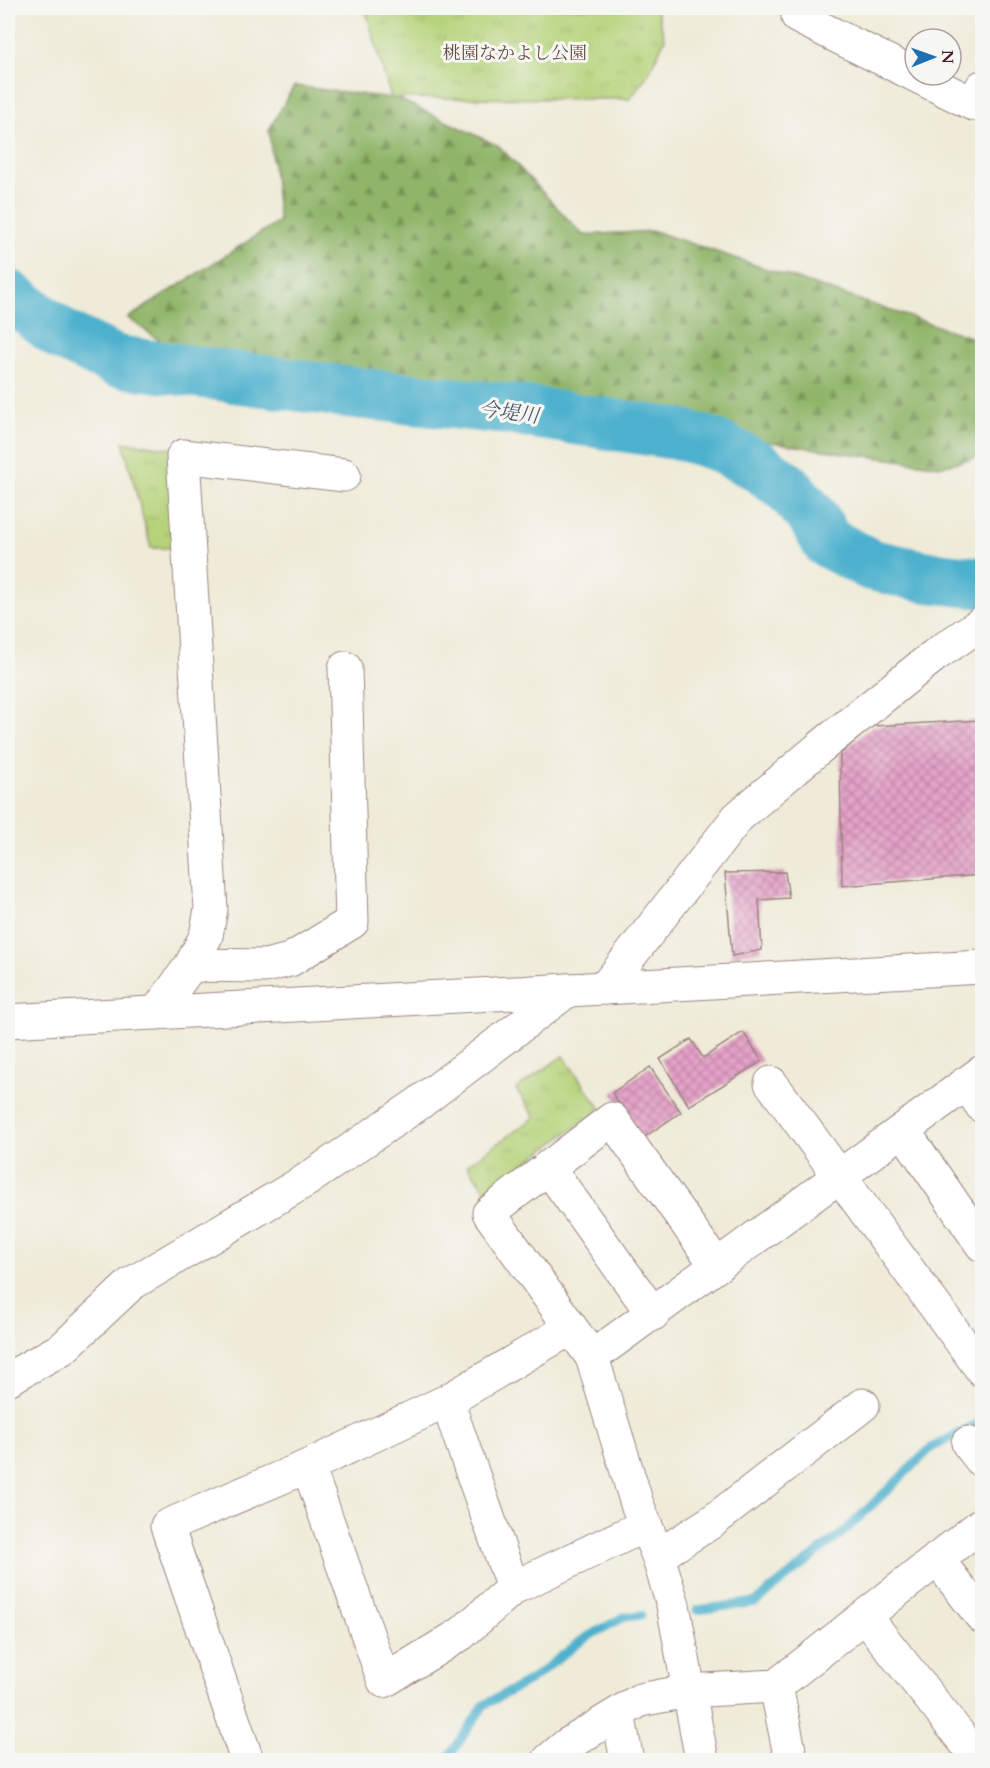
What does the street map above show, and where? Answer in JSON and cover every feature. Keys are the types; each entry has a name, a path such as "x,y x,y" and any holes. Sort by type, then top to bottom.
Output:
{"street":[{"path":"802,8 798,16 903,69"},
{"path":"939,87 973,104 982,87"},
{"path":"156,1013 191,965 206,936 211,909 183,456 344,475"},
{"path":"605,988 738,817 935,655 982,623"},
{"path":"191,965 266,966 290,960 352,922 345,669"},
{"path":"8,1021 982,967"},
{"path":"8,1379 63,1348 130,1284 305,1181 418,1104 568,990"},
{"path":"771,1083 982,1370"},
{"path":"592,1357 903,1130 977,1087"},
{"path":"702,1761 673,1605 658,1556 637,1504 592,1357 489,1213 612,1119 717,1266"},
{"path":"903,1130 982,1245"},
{"path":"548,1167 653,1314"},
{"path":"247,1761 167,1526 308,1466 447,1401 571,1328"},
{"path":"447,1401 513,1588"},
{"path":"658,1556 713,1521 863,1405"},
{"path":"308,1466 384,1681 461,1634 513,1588 646,1525"},
{"path":"549,1761 567,1745 640,1700 688,1690 776,1686 982,1524"},
{"path":"937,1559 982,1617"},
{"path":"865,1616 979,1761"},
{"path":"776,1686 790,1761"},
{"path":"618,1714 627,1761"}],"green space":[{"name":"桃園なかよし公園","path":"365,8 656,8 665,39 648,74 630,99 391,98"},
{"path":"294,86 399,99 499,146 583,235 654,231 982,341 982,456 942,466 843,453 174,351 128,318 279,221 269,130"},
{"path":"123,442 174,449 179,548 151,548"},
{"path":"563,1056 601,1109 486,1191 467,1165 535,1117 516,1089"}],"building":[{"path":"982,720 982,875 842,886 840,754 872,726"},
{"path":"785,872 789,898 759,900 762,950 732,956 725,873"},
{"path":"743,1032 762,1061 689,1106 660,1059 691,1039 703,1058"},
{"path":"650,1067 681,1112 643,1138 612,1093"}],"waterway":[{"name":"今堤川","path":"8,295 62,335 116,361 346,392 508,409 683,435 713,444 758,466 787,487 813,517 827,542 871,565 928,577 982,583"},
{"path":"697,1610 756,1602 846,1530 931,1448 982,1421"},
{"path":"447,1760 484,1705 531,1680 585,1638 624,1617 641,1615"}]}
